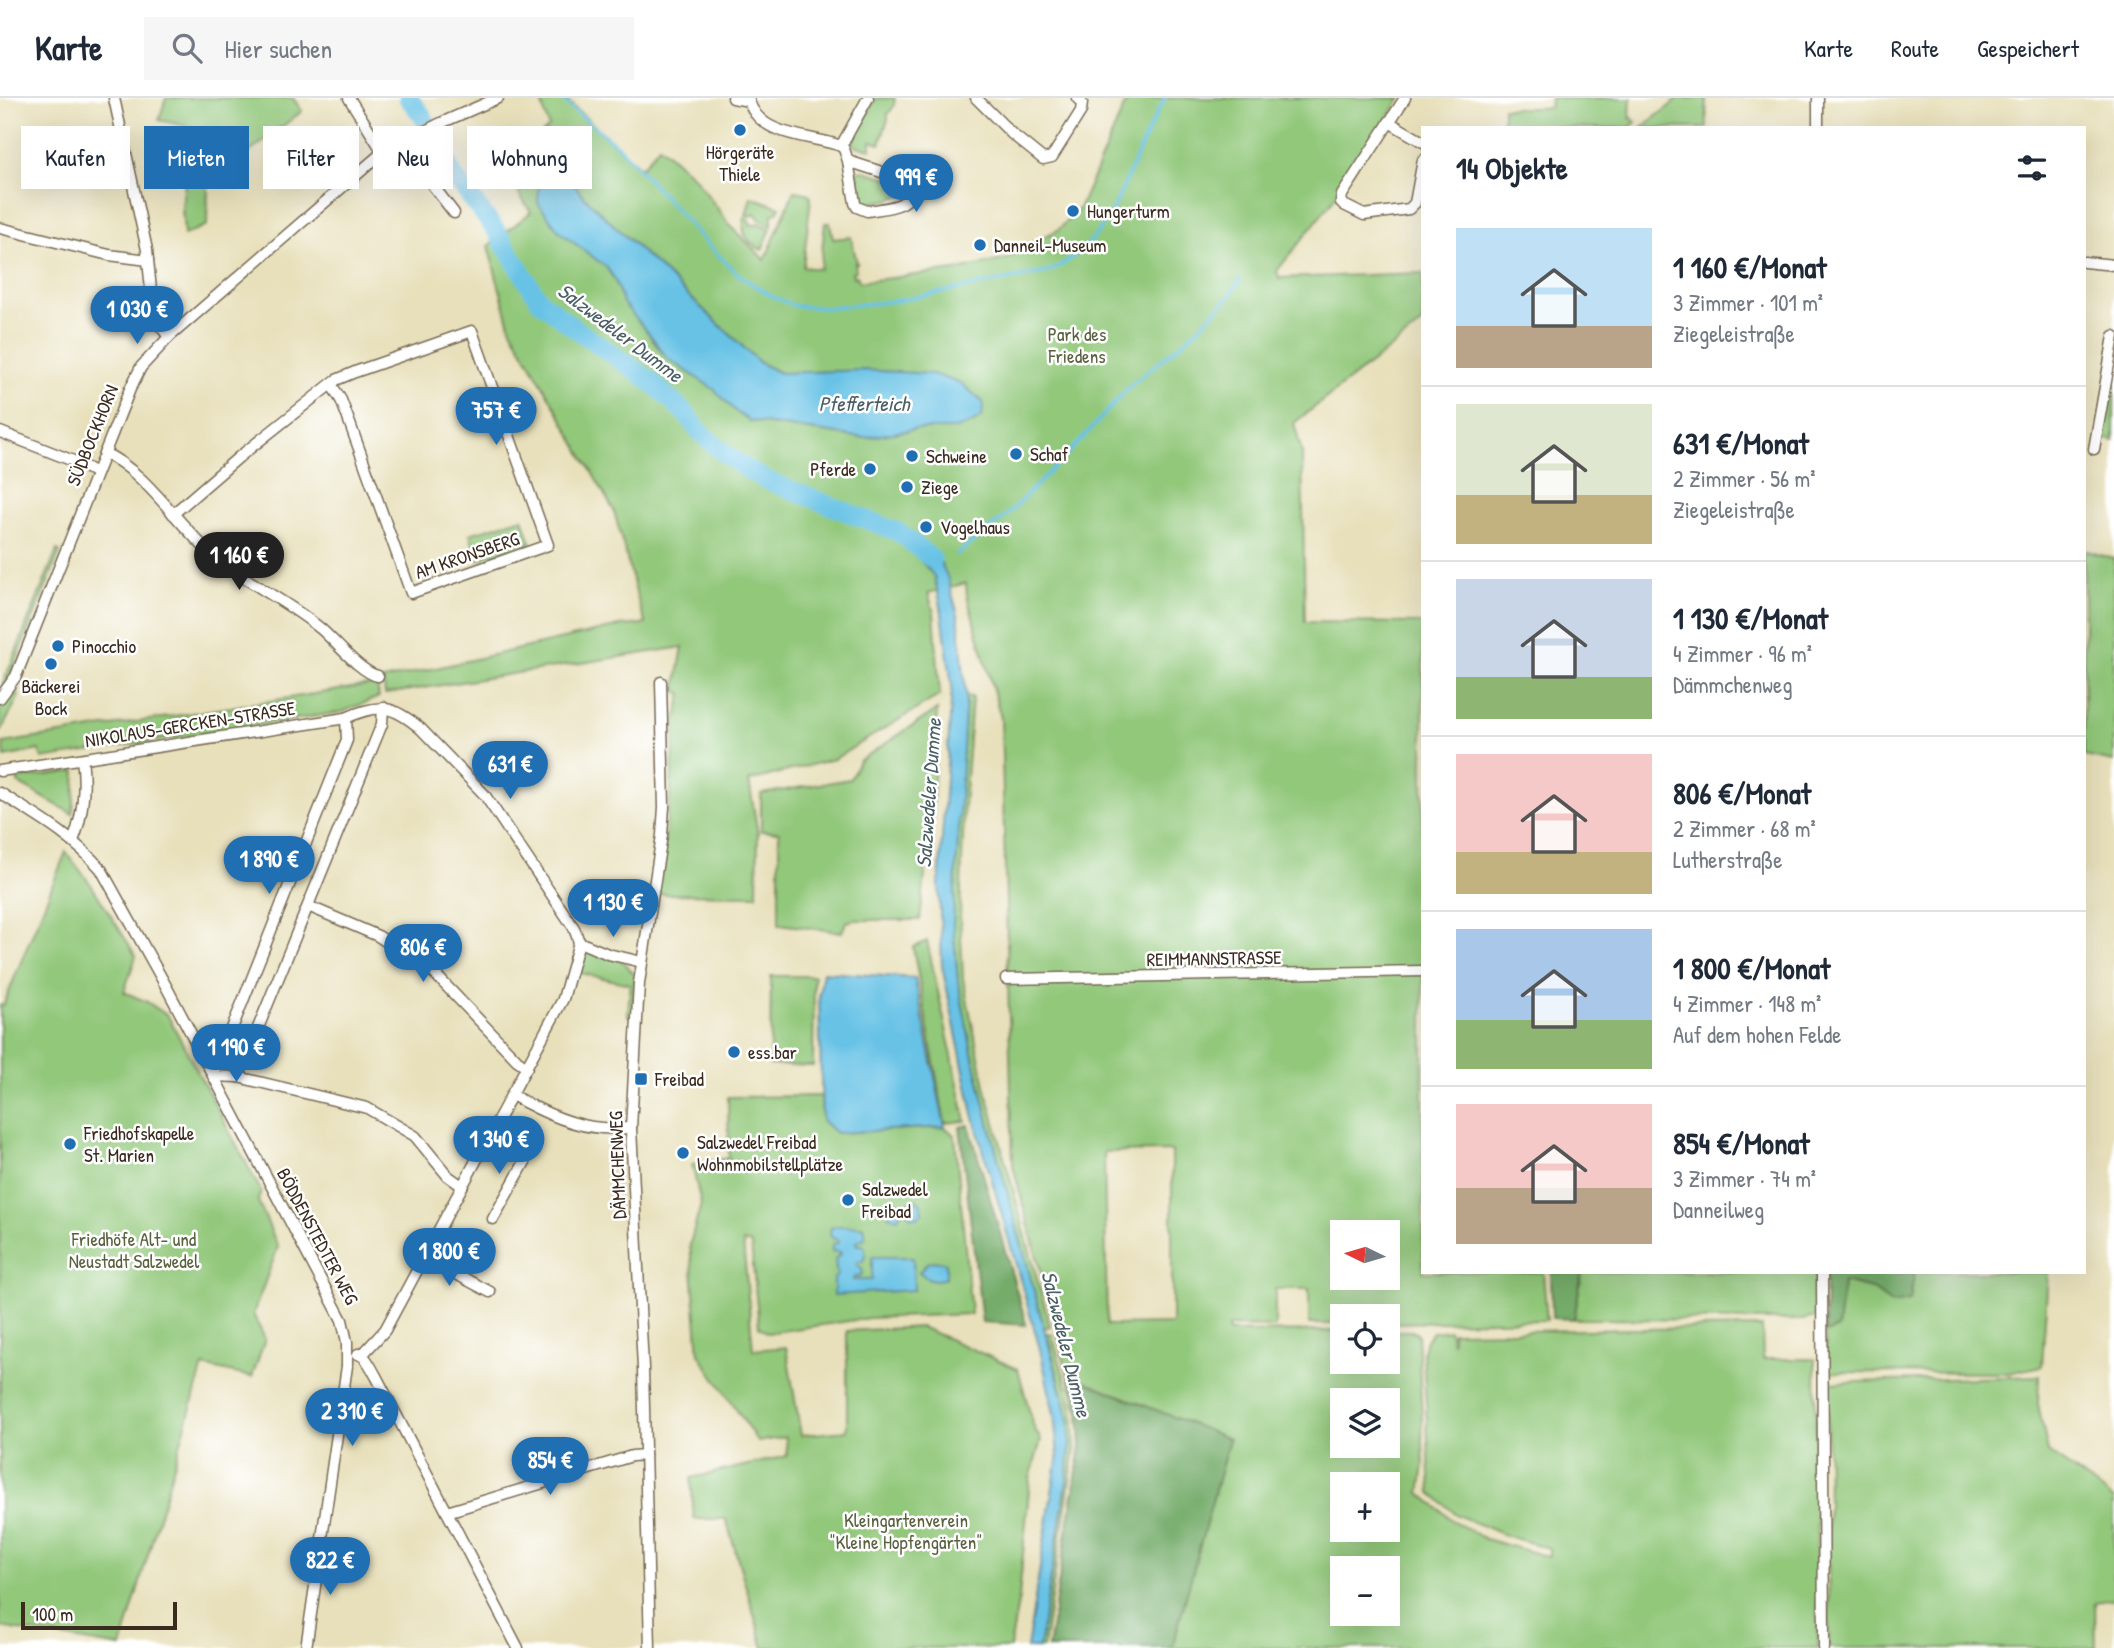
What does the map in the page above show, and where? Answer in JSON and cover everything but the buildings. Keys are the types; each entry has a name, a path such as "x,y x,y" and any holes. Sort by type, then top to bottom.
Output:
{"street":[{"path":"114,98 148,260 155,319 169,337"},
{"path":"349,98 373,136"},
{"name":"SÜDBOCKHORN","path":"434,126 498,98"},
{"path":"733,98 752,99 756,115 783,132 841,146"},
{"path":"841,146 868,98"},
{"path":"976,98 1012,134 1043,159 1052,157 1080,102"},
{"path":"1405,98 1342,195 1341,202 1364,215 1413,207 1416,204 1421,173"},
{"path":"1818,98 1818,126"},
{"path":"1389,122 1421,141"},
{"path":"841,146 848,161 855,202 861,210 901,204 908,200 913,192 913,185 909,181 848,161"},
{"name":"SÜDBOCKHORN","path":"0,698 16,676 134,378 146,360 169,337 373,161"},
{"path":"435,189 454,213"},
{"path":"0,228 109,255 148,260"},
{"path":"2086,262 2114,265"},
{"name":"AM KRONSBERG","path":"173,514 331,384 355,372 471,331 548,545 411,593 341,400 331,384"},
{"path":"2094,449 2114,336"},
{"path":"0,432 76,462 96,473"},
{"path":"104,453 126,466 207,550 305,617 366,671 378,676"},
{"name":"DÄMMCHENWEG","path":"650,1648 640,1305 631,1128 642,962 664,807 661,682"},
{"path":"238,1077 382,724 383,707 421,729 484,794 574,928 579,942 563,999 385,1330 362,1355"},
{"name":"NIKOLAUS-GERCKEN-STRASSE","path":"0,771 346,718 372,708 383,707"},
{"path":"346,718 347,740 213,1076 238,1077 373,1111 415,1136 447,1176 462,1186"},
{"path":"73,841 81,817 84,770 82,759"},
{"name":"BÖDDENSTEDTER WEG","path":"0,793 36,814 73,841 101,869 337,1308 345,1330 348,1353 306,1648"},
{"path":"308,906 378,936 434,973 517,1060 527,1067"},
{"path":"579,942 608,954 642,962"},
{"name":"REIMMANNSTRASSE","path":"1006,979 1421,971"},
{"path":"512,1095 540,1110 574,1122 603,1128 631,1128"},
{"path":"489,1138 527,1158 493,1219"},
{"path":"424,1257 490,1292"},
{"path":"1822,1274 1824,1648"},
{"path":"348,1353 362,1355 376,1376 518,1648"},
{"path":"447,1512 632,1456 645,1455"}],"green space":[{"path":"166,98 293,98 302,111 283,126 263,126 263,142 249,153 249,126 187,126 159,120"},
{"name":"Park des Friedens","path":"540,98 564,98 641,168 659,146 695,178 732,228 765,260 794,191 807,193 811,197 803,267 820,269 825,223 830,223 833,239 851,237 857,263 856,271 852,272 859,282 963,269 1007,259 1058,230 1079,209 1128,98 1401,98 1330,204 1277,271 1279,278 1421,273 1421,325 1294,423 1302,453 1305,622 1421,623 1421,1274 1543,1274 1547,1320 1400,1323 1400,1304 1330,1304 1330,1324 1309,1324 1309,1289 1275,1289 1275,1327 1229,1326 1228,1332 1330,1331 1330,1374 1400,1374 1400,1331 1418,1334 1424,1466 1420,1493 1452,1520 1485,1539 1549,1557 1549,1548 1504,1535 1457,1515 1431,1493 1423,1351 1426,1340 1433,1332 1449,1330 1452,1343 1452,1332 1762,1327 1763,1359 1815,1359 1818,1648 1172,1648 1229,1439 1068,1375 1013,1166 1001,718 967,596 966,583 928,593 934,613 940,695 834,759 749,781 758,834 757,895 657,894 670,799 676,720 682,693 675,691 683,647 385,694 383,680 620,626 646,624 614,511 511,329 488,246 531,212 516,189 570,189 606,267 658,348 717,391 750,421 864,438 916,429 956,429 805,373 780,373 760,363 584,197 578,189 592,189 592,126 549,126","holes":["1172,1151 1172,1324 1107,1325 1104,1152"]},
{"path":"876,98 895,98 880,144 871,141 871,149 854,146 853,140"},
{"path":"1551,98 1631,98 1630,117 1636,122 1631,126 1503,126 1503,108 1550,108"},
{"path":"1680,98 1706,98 1707,126 1644,126"},
{"path":"860,170 909,184 906,193 888,200 865,203 860,195 857,172"},
{"path":"184,189 208,189 207,225 184,235"},
{"path":"751,197 780,207 772,214 772,226 760,220 756,214 746,215"},
{"path":"745,218 749,219 750,224 758,223 771,229 762,250 746,237"},
{"path":"2114,364 2114,441 2101,437"},
{"path":"523,518 531,543 478,560 470,534"},
{"path":"57,550 60,552 10,677 0,691"},
{"path":"2086,551 2114,559 2114,762 2086,756"},
{"path":"377,684 379,697 342,712 42,759 39,750 5,757 3,743"},
{"path":"15,689 19,696 0,733 0,708"},
{"path":"966,696 972,697 960,916 963,979 985,1086 1050,1326 1044,1328 995,1147 958,982 953,924"},
{"path":"937,710 933,802 920,920 854,920 846,922 842,932 779,924 779,832 761,831 761,794 850,779 859,761"},
{"path":"76,771 73,814 18,783 17,779"},
{"name":"Friedhöfe Alt- und Neustadt Salzwedel","path":"66,852 92,886 136,956 124,992 147,1002 168,1016 261,1191 258,1201 278,1247 253,1314 265,1339 252,1377 203,1366 121,1647 0,1627 0,1005 3,1006"},
{"path":"927,941 966,1121 945,1123 913,947"},
{"path":"586,949 624,962 634,974 633,1017 628,1016 630,984 575,972 579,955"},
{"path":"771,976 814,976 813,1066 770,1065"},
{"name":"Kleingartenverein \"Kleine Hopfengärten\"","path":"821,1096 822,1120 836,1133 945,1127 955,1136 971,1314 869,1318 768,1333 759,1327 751,1244 743,1242 753,1350 786,1347 801,1435 847,1431 847,1331 921,1327 1018,1369 1034,1428 1041,1440 1030,1478 1019,1597 1010,1648 764,1648 726,1519 694,1519 691,1478 787,1456 786,1437 758,1442 699,1354 690,1244 701,1204 692,1164 729,1158 728,1097"},
{"path":"969,1125 1026,1325 982,1322 960,1127"},
{"path":"1551,1274 1582,1274 1574,1319 1552,1318"},
{"path":"1582,1274 1815,1274 1817,1317 1802,1320 1574,1319"},
{"path":"1826,1274 1914,1275 1910,1301 1892,1304 1872,1289 1843,1282 1838,1328 1825,1333"},
{"path":"2048,1274 2042,1366 2008,1373 1827,1372 1825,1333 1838,1328 1843,1282 1872,1289 1892,1303 1914,1275"},
{"path":"1047,1333 1052,1334 1073,1408 1075,1449 1043,1648 1039,1648 1067,1480 1069,1419"},
{"path":"1068,1375 1229,1439 1172,1648 1048,1648 1081,1446 1079,1413"},
{"path":"2039,1376 2038,1404 2048,1452 2114,1499 2114,1599 2095,1602 2096,1648 1829,1648 1827,1383"}],"water":[{"name":"Pfefferteich","path":"539,189 578,189 760,363 780,373 864,370 933,374 962,384 983,402 982,416 956,429 916,429 864,438 750,421 736,412 715,390 667,358 623,303 614,278 606,267 560,232 538,203"},
{"name":"Salzwedeler Dumme","path":"914,539 940,561 958,615 966,696 953,924 958,982 995,1147 1069,1419 1067,1480 1039,1648 1027,1648 1058,1455 1054,1414 1040,1349 973,1114 942,966 939,884 952,686 934,576 914,553"},
{"path":"823,972 915,978 945,1127 836,1133 822,1120 819,995"},
{"path":"918,1200 922,1213 918,1217 911,1217 905,1210 898,1218 888,1215 888,1206 893,1201 906,1203"},
{"path":"862,1226 865,1229 865,1238 856,1242 857,1245 863,1245 865,1251 862,1262 857,1265 862,1268 862,1274 853,1280 872,1280 872,1257 913,1257 914,1290 834,1295 834,1278 837,1276 835,1259 841,1254 832,1251 832,1244 838,1243 838,1240 832,1238 830,1233 831,1228"},
{"path":"927,1263 946,1263 946,1278 932,1280 919,1272"}],"waterway":[{"name":"Salzwedeler Dumme","path":"408,98 422,115 454,176 495,229 539,300 648,379 686,414 700,432 743,467 766,480 900,533 932,559"},
{"path":"560,98 620,148 739,275 769,295 795,306 828,308 895,301 1047,272 1066,263 1081,251 1105,222 1165,98"},
{"path":"957,554 1007,515 1131,385 1188,338 1227,299 1240,280"}],"place":[{"name":"Hörgeräte Thiele","path":"740,130"},
{"name":"Hungerturm","path":"1073,211"},
{"name":"Danneil-Museum","path":"980,245"},
{"name":"Schaf","path":"1016,454"},
{"name":"Schweine","path":"912,456"},
{"name":"Pferde","path":"870,469"},
{"name":"Ziege","path":"907,487"},
{"name":"Vogelhaus","path":"926,527"},
{"name":"Pinocchio","path":"58,646"},
{"name":"Bäckerei Bock","path":"51,664"},
{"name":"ess.bar","path":"734,1052"},
{"name":"Freibad","path":"641,1079"},
{"name":"Friedhofskapelle St. Marien","path":"70,1144"},
{"name":"Salzwedel Freibad Wohnmobilstellplätze","path":"683,1153"},
{"name":"Salzwedel Freibad","path":"848,1200"}]}
